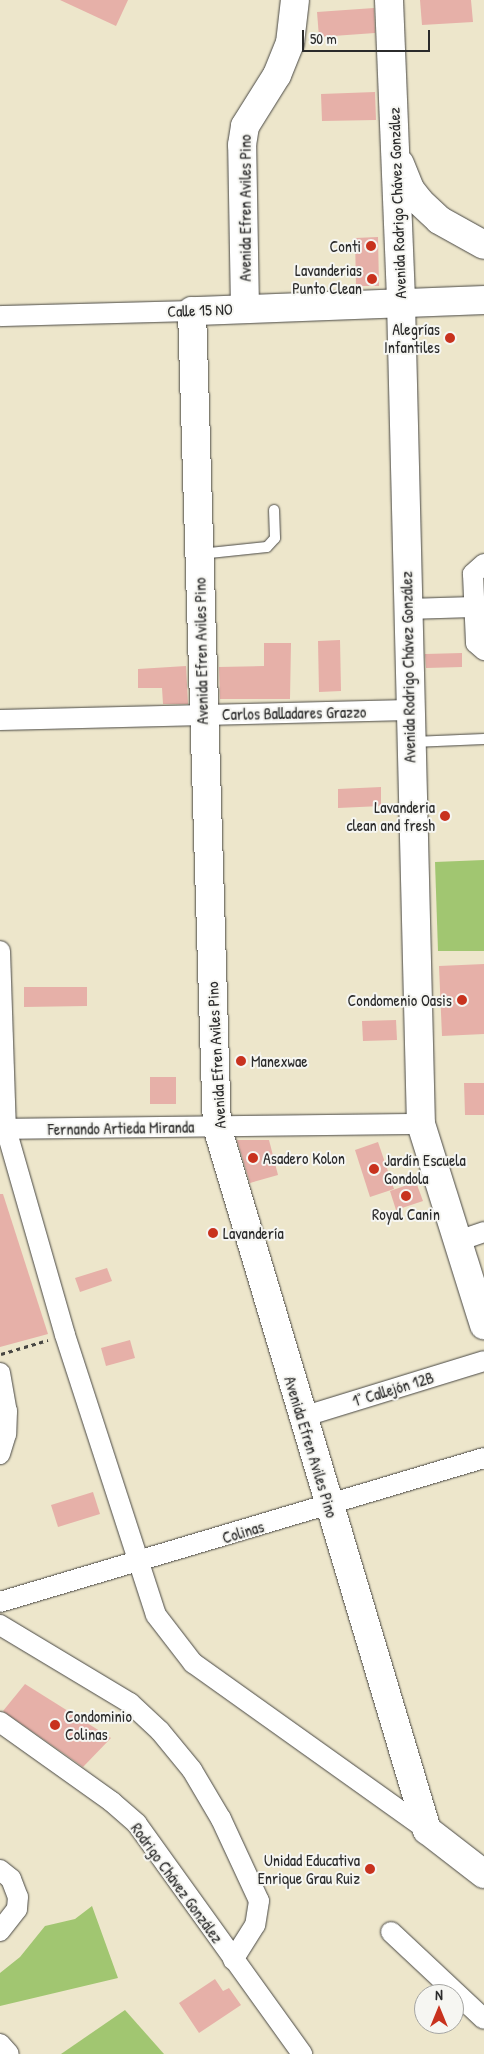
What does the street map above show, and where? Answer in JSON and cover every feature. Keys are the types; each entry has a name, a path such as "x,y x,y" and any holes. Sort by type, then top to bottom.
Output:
{"street":[{"name":"Avenida Efren Aviles Pino","path":"245,309 242,145 245,126 277,75 290,44 294,0"},
{"name":"Avenida Rodrigo Chávez González","path":"389,0 401,302 409,710 421,1124 484,1325"},
{"path":"395,149 404,177 420,202 439,220 484,245"},
{"name":"Calle 15 NO","path":"0,316 484,300"},
{"name":"Avenida Efren Aviles Pino","path":"192,311 202,715 217,1127 302,1418 427,1830"},
{"path":"484,564 473,574 476,643 484,650"},
{"path":"407,609 474,607"},
{"name":"Carlos Balladares Grazzo","path":"0,720 409,710"},
{"path":"0,951 3,1129 65,1335 137,1563 156,1615 193,1663 427,1830 484,1874"},
{"name":"Fernando Artieda Miranda","path":"3,1129 421,1124"},
{"path":"458,1241 484,1232"},
{"name":"1° Callejón 12B","path":"302,1418 484,1361"},
{"path":"0,1373 7,1399 0,1454"},
{"name":"Colinas","path":"0,1602 329,1506 484,1458"},
{"path":"0,1625 130,1703 160,1731 192,1770 221,1819 259,1900 255,1925 233,1960"},
{"name":"Rodrigo Chávez González","path":"0,1722 131,1819 302,2054"},
{"path":"0,1870 11,1879 18,1897 17,1909 0,1931"},
{"path":"391,1932 484,2019"},
{"path":"0,2044 9,2054"}],"lane":[{"path":"199,554 267,547 275,538 274,510"},
{"path":"410,742 484,739"}],"path":[{"path":"0,1355 65,1335"}],"green space":[{"path":"484,860 484,951 438,951 435,862"},
{"path":"92,1906 118,1978 0,2006 0,1973 20,1957 45,1926 75,1919"},
{"path":"125,2010 164,2054 61,2054"}],"building":[{"path":"60,0 128,0 116,26"},
{"path":"420,0 471,0 473,22 422,25"},
{"path":"374,8 375,33 319,37 317,12"},
{"path":"375,92 376,120 322,121 321,94"},
{"path":"378,237 379,286 356,286 355,238"},
{"path":"340,640 341,691 319,692 318,641"},
{"path":"264,643 291,643 290,699 220,699 219,667 264,666"},
{"path":"462,653 462,667 426,668 425,654"},
{"path":"186,666 188,704 163,704 162,688 138,688 138,669"},
{"path":"381,787 381,806 338,808 338,789"},
{"name":"Condomenio Oasis","path":"484,964 484,1034 442,1036 439,966"},
{"path":"24,987 87,987 87,1006 24,1007"},
{"path":"396,1020 397,1040 363,1041 362,1021"},
{"path":"150,1077 176,1077 176,1104 150,1104"},
{"path":"464,1083 484,1083 484,1115 465,1115"},
{"name":"Asadero Kolon","path":"237,1140 269,1140 278,1175 250,1183"},
{"name":"Jardín Escuela Gondola","path":"378,1142 394,1189 370,1197 355,1150"},
{"name":"Royal Canin","path":"416,1182 423,1201 396,1210 390,1191"},
{"path":"0,1194 3,1194 48,1334 0,1347"},
{"path":"107,1268 112,1281 80,1292 75,1278"},
{"path":"130,1340 135,1358 106,1366 101,1348"},
{"path":"93,1492 100,1514 58,1527 51,1505"},
{"name":"Condominio Colinas","path":"25,1684 111,1738 83,1767 3,1711"},
{"path":"215,1979 223,1991 229,1988 241,2005 199,2033 179,2003"}],"place":[{"name":"Conti","path":"371,246"},
{"name":"Lavanderias Punto Clean","path":"372,279"},
{"name":"Alegrías Infantiles","path":"450,338"},
{"name":"Lavanderia clean and fresh","path":"445,816"},
{"name":"Condomenio Oasis","path":"462,1000"},
{"name":"Manexwae","path":"241,1061"},
{"name":"Asadero Kolon","path":"253,1158"},
{"name":"Jardín Escuela Gondola","path":"374,1169"},
{"name":"Royal Canin","path":"406,1196"},
{"name":"Lavandería","path":"213,1233"},
{"name":"Condominio Colinas","path":"55,1725"},
{"name":"Unidad Educativa Enrique Grau Ruiz","path":"370,1869"}]}
